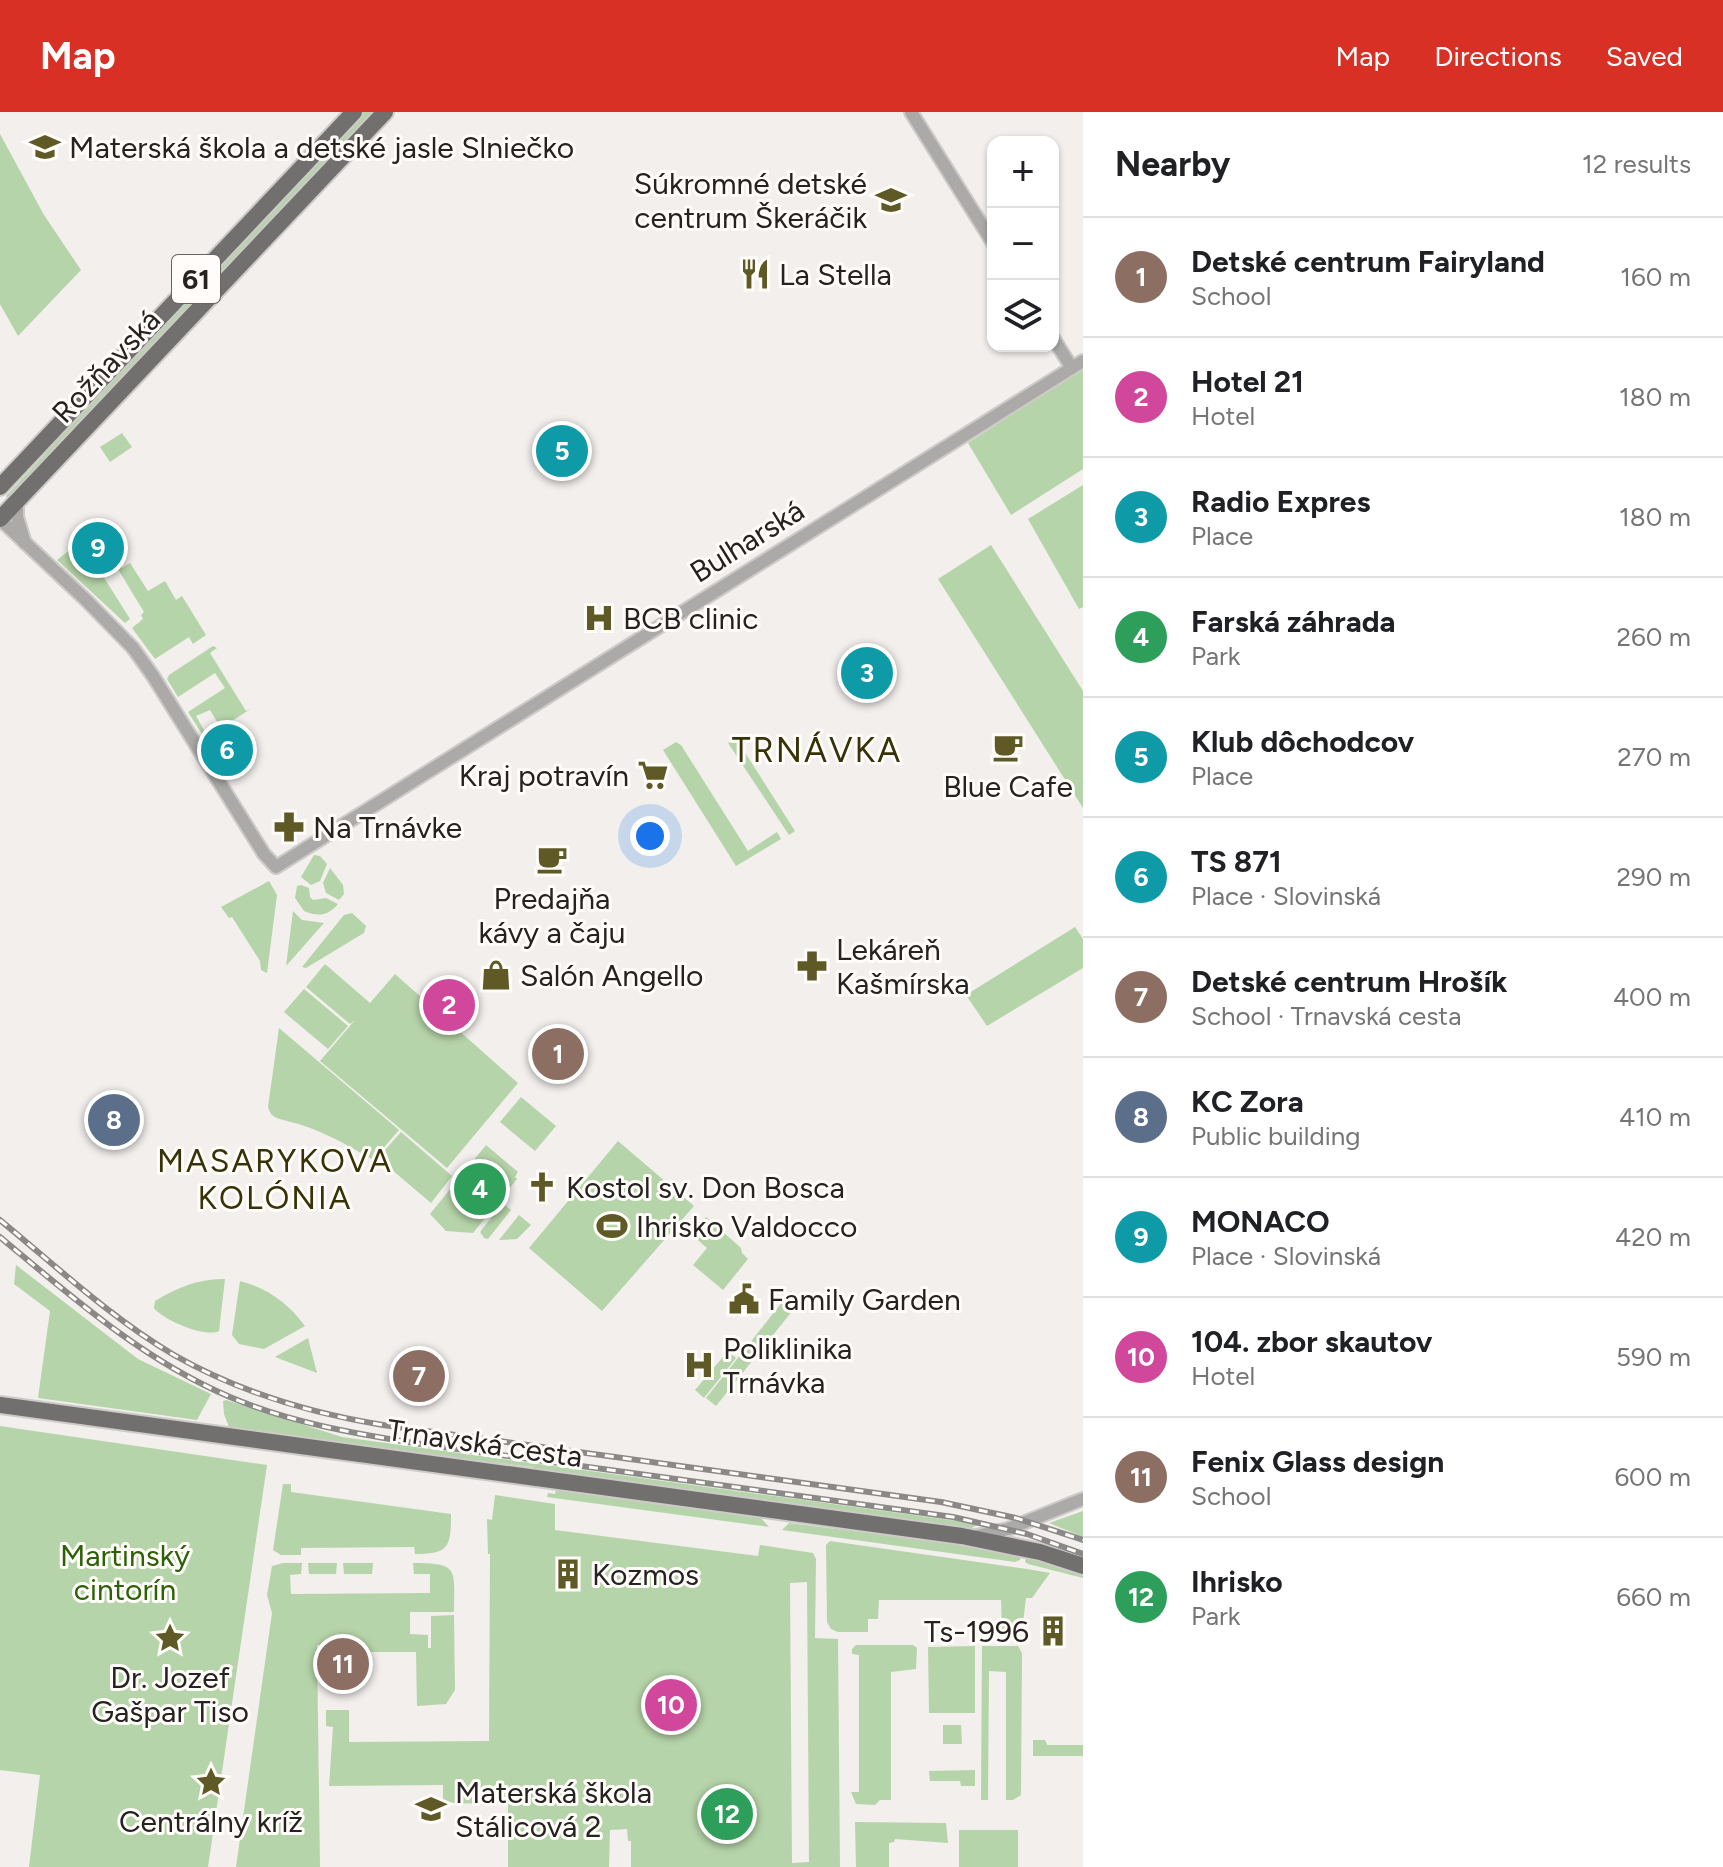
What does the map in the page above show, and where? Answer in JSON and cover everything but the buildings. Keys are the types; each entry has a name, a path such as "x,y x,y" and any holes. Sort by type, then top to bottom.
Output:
{"main road":[{"name":"Rožňavská","path":"0,487 354,112"},
{"name":"Rožňavská","path":"0,519 385,112"},
{"name":"Trnavská cesta","path":"0,1405 962,1536 1025,1549 1083,1566"}],"street":[{"path":"911,112 987,233"},
{"path":"1059,344 1077,364"},
{"name":"Bulharská","path":"26,546 133,648 264,854 276,867 1077,364"},
{"path":"17,500 17,517 26,546"},
{"path":"0,519 26,546"},
{"path":"0,535 26,546"},
{"path":"962,1536 988,1535 1083,1499"},
{"path":"1025,1523 1019,1537 1025,1549"}],"green space":[{"path":"362,112 377,112 9,501 6,496 45,454 73,417"},
{"path":"0,134 44,215 81,270 18,336 0,304"},
{"path":"1083,369 1083,469 1011,515 968,443"},
{"path":"122,433 132,447 110,462 100,447"},
{"path":"1083,485 1083,607 1079,609 1028,519"},
{"path":"81,541 130,619 125,623 57,560"},
{"path":"991,545 1083,691 1083,808 938,579"},
{"path":"113,554 122,568 130,563 148,591 165,581 176,600 182,596 206,635 193,644 189,637 155,659 132,628 143,619 141,615 144,612 110,556"},
{"path":"213,646 217,648 210,653 246,711 252,708 221,728 210,710 196,716 212,744 209,745 188,712 225,688 215,673 178,697 167,679"},
{"path":"737,740 795,831 789,835 728,743"},
{"path":"676,742 681,745 748,851 777,832 781,839 736,866 663,750"},
{"path":"314,855 320,856 327,864 320,881 311,885 301,877"},
{"path":"330,868 343,885 344,894 339,900 326,893 323,883"},
{"path":"269,881 277,895 267,973 261,970 260,961 232,917 229,918 221,907"},
{"path":"297,886 309,888 313,900 326,898 338,904 322,914 304,911 295,898"},
{"path":"293,911 302,920 324,923 286,966"},
{"path":"352,913 366,926 364,933 306,968 302,967 344,915"},
{"path":"1075,927 1083,939 1083,968 987,1026 966,995"},
{"path":"325,964 370,1003 395,974 518,1083 447,1168 320,1061 355,1020 350,1024 306,987"},
{"path":"304,989 348,1026 328,1049 284,1012"},
{"path":"279,1028 399,1130 373,1160 321,1132 277,1118 271,1113 268,1107"},
{"path":"521,1097 556,1126 535,1151 500,1122"},
{"path":"401,1132 452,1176 431,1203 378,1158"},
{"name":"Ihrisko Valdocco","path":"618,1141 694,1206 602,1311 529,1248"},
{"path":"486,1145 518,1172 517,1179 473,1233 446,1231 430,1214"},
{"path":"503,1203 511,1210 488,1239 484,1238 480,1232"},
{"path":"519,1215 531,1225 517,1239 499,1240"},
{"path":"706,1217 741,1248 748,1259 723,1290 693,1265 707,1248 692,1235"},
{"path":"16,1265 138,1359 211,1394 197,1420 38,1398 50,1311 14,1284"},
{"path":"225,1279 219,1331 204,1332 185,1327 154,1308 155,1301 180,1288 206,1280"},
{"path":"240,1281 276,1298 305,1326 264,1349 239,1344 232,1335"},
{"path":"791,1291 801,1300 716,1406 706,1398"},
{"path":"308,1338 317,1373 275,1357"},
{"path":"728,1351 736,1358 704,1398 695,1390"},
{"path":"223,1401 342,1437 979,1524 970,1529 932,1526 533,1472 533,1467 294,1439 229,1427 224,1414"},
{"name":"Martinský cintorín","path":"0,1426 267,1465 208,1867 29,1867 40,1775 0,1770"},
{"path":"283,1484 291,1484 291,1492 451,1514 449,1541 441,1550 426,1554 415,1554 414,1547 301,1548 301,1555 281,1555 273,1550"},
{"path":"556,1490 760,1517 769,1527 547,1497 548,1493 555,1494"},
{"path":"495,1495 555,1504 555,1530 758,1556 760,1545 813,1553 816,1559 815,1638 838,1639 840,1867 631,1867 631,1841 628,1841 627,1829 610,1830 609,1867 508,1867 508,1804 443,1803 443,1785 329,1786 333,1727 326,1726 326,1710 349,1710 349,1742 489,1741 490,1554 487,1519 492,1520","holes":["807,1582 809,1862 792,1863 790,1583"]},
{"path":"1083,1511 1083,1537 1049,1523"},
{"path":"789,1523 1010,1551 1021,1555 1020,1560 1015,1562 782,1530"},
{"path":"830,1541 1050,1573 1032,1598 1026,1598 1022,1631 1002,1631 1001,1600 879,1600 878,1619 868,1619 868,1632 838,1632 831,1629 827,1622 826,1545"},
{"path":"1027,1555 1083,1574 1083,1578 1028,1564 1025,1562"},
{"path":"302,1563 301,1574 290,1575 291,1594 430,1593 430,1574 414,1574 413,1563 447,1567 453,1578 454,1612 410,1612 410,1634 428,1635 428,1648 431,1648 431,1616 454,1615 455,1690 446,1704 417,1706 416,1652 324,1652 323,1645 317,1645 320,1867 236,1867 272,1613 267,1595 272,1566"},
{"path":"308,1563 337,1563 336,1574 309,1574"},
{"path":"343,1563 373,1563 372,1574 344,1574"},
{"path":"856,1645 913,1645 917,1648 916,1669 891,1672 891,1800 880,1800 875,1805 856,1804 851,1792 859,1792 859,1655 852,1654"},
{"path":"975,1646 975,1713 929,1713 928,1647"},
{"path":"982,1646 1018,1646 1022,1653 1021,1795 1013,1800 1006,1800 1006,1672 989,1671 988,1800 981,1800"},
{"path":"943,1725 961,1725 962,1744 943,1744"},
{"path":"1033,1740 1045,1740 1047,1745 1083,1745 1083,1756 1033,1756"},
{"path":"975,1770 975,1786 961,1786 960,1781 930,1781 929,1771"},
{"path":"855,1822 946,1823 948,1843 895,1839 889,1843 889,1867 856,1867"},
{"path":"959,1830 1018,1830 1018,1867 959,1867"}],"railway":[{"path":"0,1220 106,1308 174,1355 224,1380 301,1407 383,1425 941,1502 1016,1518 1083,1540"},
{"path":"0,1237 109,1326 167,1365 230,1397 298,1420 414,1443 953,1517 1027,1534 1083,1554"}],"place":[{"name":"Materská škola a detské jasle Slniečko","path":"45,147"},
{"name":"Súkromné detské centrum Škeráčik","path":"891,200"},
{"name":"La Stella","path":"755,274"},
{"name":"Klub dôchodcov","path":"562,451"},
{"name":"MONACO","path":"98,548"},
{"name":"BCB clinic","path":"599,618"},
{"name":"Radio Expres","path":"867,673"},
{"name":"Blue Cafe","path":"1008,747"},
{"name":"TS 871","path":"227,750"},
{"name":"Kraj potravín","path":"653,775"},
{"name":"Na Trnávke","path":"289,827"},
{"name":"Predajňa kávy a čaju","path":"552,859"},
{"name":"Lekáreň Kašmírska","path":"812,966"},
{"name":"Salón Angello","path":"496,975"},
{"name":"Hotel 21","path":"449,1005"},
{"name":"Detské centrum Fairyland","path":"558,1054"},
{"name":"KC Zora","path":"114,1120"},
{"name":"Kostol sv. Don Bosca","path":"542,1187"},
{"name":"Farská záhrada","path":"480,1189"},
{"name":"Ihrisko Valdocco","path":"612,1226"},
{"name":"Family Garden","path":"744,1299"},
{"name":"Poliklinika Trnávka","path":"699,1365"},
{"name":"Detské centrum Hrošík","path":"419,1376"},
{"name":"Kozmos","path":"568,1574"},
{"name":"Ts-1996","path":"1053,1631"},
{"name":"Dr. Jozef Gašpar Tiso","path":"170,1638"},
{"name":"Fenix Glass design","path":"343,1664"},
{"name":"104. zbor skautov","path":"671,1705"},
{"name":"Centrálny kríž","path":"211,1782"},
{"name":"Materská škola Stálicová 2","path":"431,1809"},
{"name":"Ihrisko","path":"727,1814"}],"district":[{"name":"TRNÁVKA","path":"817,750"},
{"name":"MASARYKOVA KOLÓNIA","path":"275,1180"}]}
